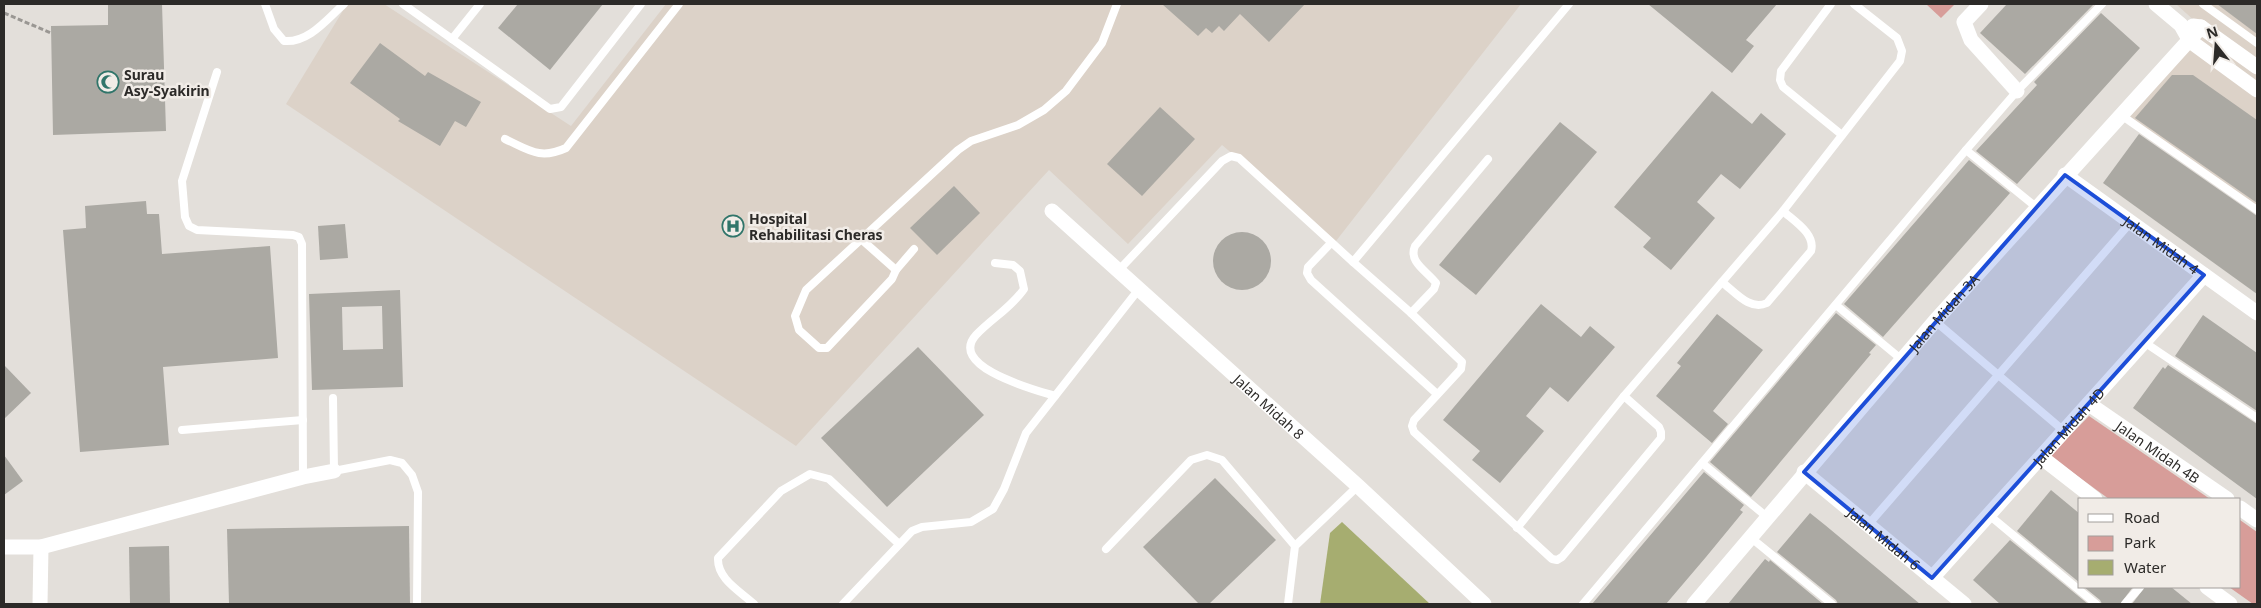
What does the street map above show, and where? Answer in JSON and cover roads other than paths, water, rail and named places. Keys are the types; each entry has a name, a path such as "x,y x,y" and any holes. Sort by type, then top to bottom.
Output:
{"street":[{"path":"1981,4 1964,22 1971,40 2017,92"},
{"path":"2156,4 2181,24 2190,41 2257,90"},
{"path":"2181,24 2201,27 2257,67"},
{"name":"Jalan Midah 3A","path":"1696,603 1804,472 1935,321 2036,207 2201,27"},
{"name":"Jalan Midah 4","path":"2065,175 2257,313"},
{"name":"Jalan Midah 8","path":"1052,211 1358,486 1484,604"},
{"name":"Jalan Midah 4D","path":"1932,578 2204,274"},
{"name":"Jalan Midah 4B","path":"2089,404 2226,498"},
{"path":"2041,457 2094,498"},
{"path":"4,547 41,547 303,477 334,471"},
{"name":"Jalan Midah 6","path":"1804,472 1964,604"},
{"path":"2241,509 2257,520"},
{"path":"40,604 41,547"},
{"path":"2208,588 2230,604"}],"lane":[{"path":"265,4 274,29 284,41 294,42 304,38 344,4"},
{"path":"403,4 550,109 560,108 641,4"},
{"path":"452,39 480,4"},
{"path":"505,139 540,155 556,153 566,148 679,4"},
{"path":"914,249 896,270 892,279 827,348 819,348 799,330 795,316 800,299 806,290 958,150 971,141 1018,125 1044,110 1066,91 1102,43 1117,4"},
{"path":"1352,262 1569,4"},
{"path":"1831,4 1780,71 1780,80 1783,87 1842,135"},
{"path":"1517,528 1624,396 1783,211 1900,61 1902,51 1897,38 1854,4"},
{"path":"1582,604 1966,150 2017,92 2102,4"},
{"path":"2203,4 2257,43"},
{"path":"217,72 182,181 185,217 189,226 197,230 294,235 299,237 302,244 303,477"},
{"path":"2121,114 2257,210"},
{"path":"1966,150 2036,207"},
{"path":"1118,271 1222,161 1231,156 1239,158 1352,262 1411,313 1462,362 1461,369 1414,420 1412,426 1414,432 1552,559 1557,560 1562,557 1661,438 1659,427 1624,396"},
{"path":"1411,313 1434,289 1436,283 1414,260 1412,253 1415,246 1488,159"},
{"path":"1722,282 1752,306 1760,307 1767,303 1811,251 1813,244 1810,236 1783,211"},
{"path":"1868,525 2132,222"},
{"path":"861,239 896,270"},
{"path":"1332,243 1308,267 1307,273 1311,280 1437,394"},
{"path":"995,264 1013,265 1020,271 1024,289 1010,306 977,334 971,342 971,352 975,360 999,377 1055,396"},
{"path":"843,604 912,530 922,527 971,522 993,509 1004,489 1026,433 1139,289"},
{"path":"1836,305 1901,360"},
{"path":"1935,321 2064,432"},
{"path":"2144,342 2257,418"},
{"path":"333,398 334,471 390,460 402,463 412,475 418,492 417,604"},
{"path":"182,430 303,420"},
{"path":"1106,549 1191,460 1207,455 1222,460 1295,546"},
{"path":"1702,463 1767,517"},
{"path":"754,604 722,575 717,567 718,558 781,491 810,474 829,478 899,544"},
{"path":"1288,604 1295,546 1358,486"},
{"path":"1989,515 2096,604"},
{"path":"1750,537 1832,604"},
{"path":"2126,604 2139,588"}],"water":[{"path":"1342,522 1430,604 1320,604 1330,533"}],"place":[{"name":"Surau Asy-Syakirin","path":"108,82"},
{"name":"Hospital Rehabilitasi Cheras","path":"733,226"}]}
